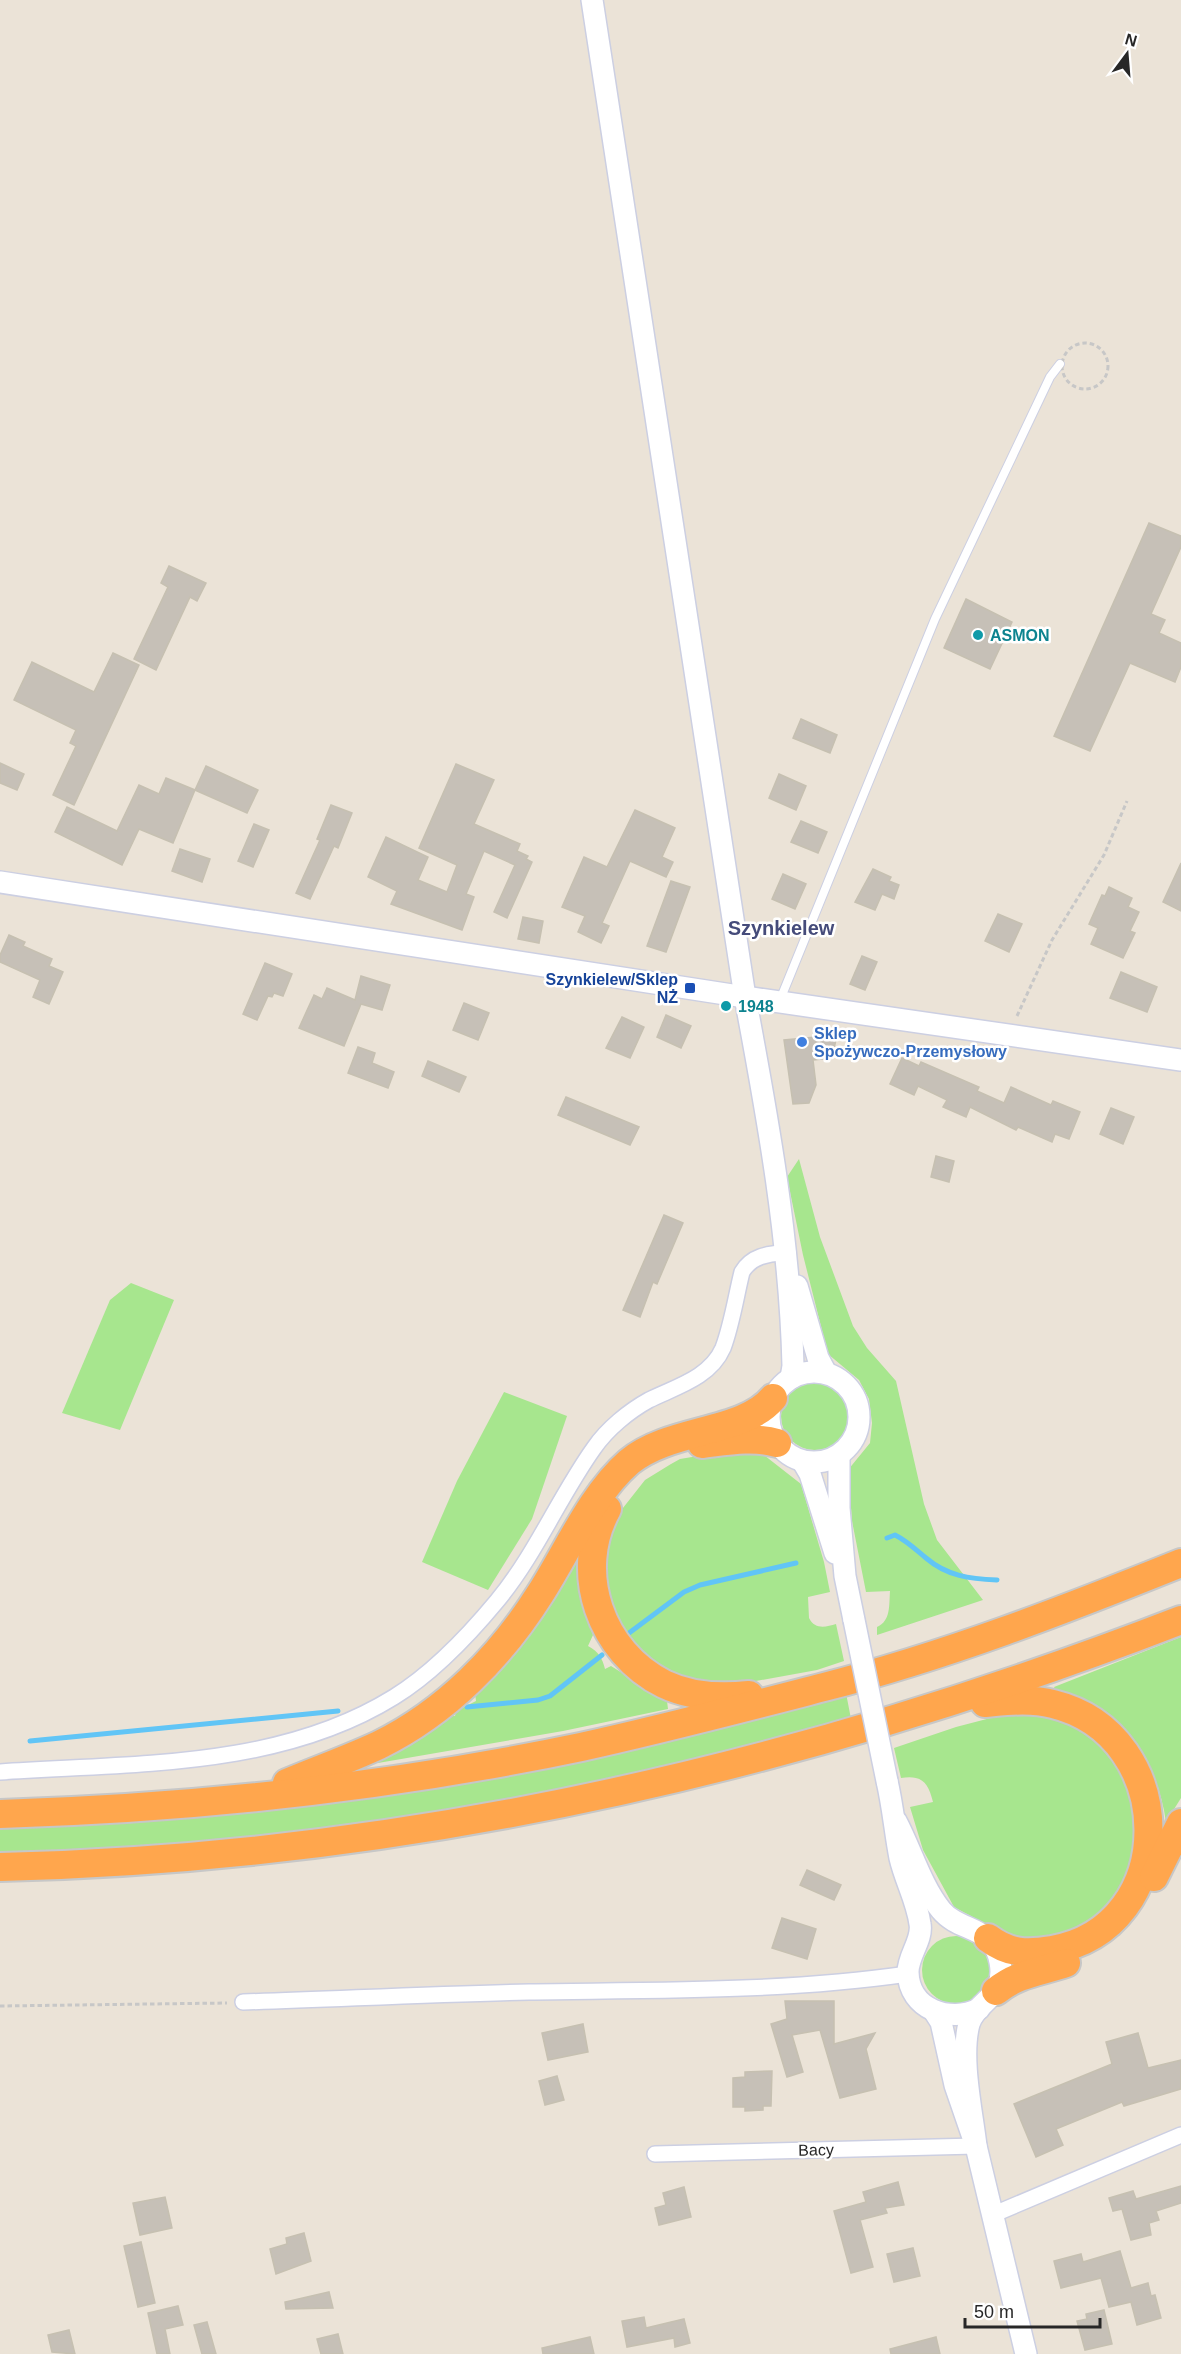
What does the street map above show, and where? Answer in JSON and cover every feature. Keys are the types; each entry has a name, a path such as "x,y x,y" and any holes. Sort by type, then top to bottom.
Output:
{"highway":[{"path":"236,1799 280,1786 382,1743 460,1691 524,1619 605,1490 624,1467 651,1447 753,1414 764,1408 782,1388"},
{"path":"777,1443 741,1439 697,1445 671,1451 633,1473 618,1490 603,1515 594,1539 591,1582 603,1621 614,1641 645,1673 666,1685 686,1692 709,1696 817,1689"},
{"path":"0,1814 236,1799 379,1781 579,1747 817,1689 997,1632 1181,1563"},
{"path":"0,1867 212,1854 380,1834 584,1799 801,1748 932,1709 1107,1650 1181,1620"},
{"path":"932,1709 1017,1700 1033,1700 1069,1709 1086,1716 1116,1739 1139,1774 1146,1791 1152,1826 1147,1864 1132,1896 1114,1918 1078,1943 1039,1952 1007,1951 978,1932"},
{"path":"988,2000 1009,1980 1025,1973 1055,1967 1085,1955 1117,1933 1138,1906 1181,1822"}],"main road":[{"path":"592,0 745,997 770,1132 788,1257 793,1366 782,1388 769,1423 777,1443 792,1457 803,1462 821,1462 839,1456 856,1437 860,1423 860,1408 854,1394 845,1383 826,1373 804,1372 782,1388"},
{"path":"0,882 745,997 780,1000 1181,1060"},
{"path":"788,1257 818,1358 826,1373"},
{"path":"839,1456 839,1508 845,1576 896,1821 900,1858 921,1925 908,1974 916,1996 934,2011 941,2022 955,2085 976,2146 1026,2354"},
{"path":"803,1462 845,1576"},
{"path":"896,1821 922,1877 942,1911 978,1932 996,1949 1000,1963 1001,1977 988,2000 969,2024 967,2047 976,2146"},
{"path":"915,1946 923,1936 938,1927 956,1924 978,1932"},
{"path":"934,2011 952,2016 988,2000"}],"street":[{"path":"0,1772 167,1761 270,1749 340,1725 395,1696 456,1646 499,1599 543,1534 594,1447 621,1419 648,1401 682,1386 702,1373 722,1350 742,1272 748,1262 764,1255 788,1257"},
{"path":"243,2002 526,1992 777,1988 819,1986 908,1974"},
{"path":"992,2215 1181,2134"},
{"name":"Bacy","path":"655,2154 976,2146"}],"lane":[{"path":"780,1000 935,619 1050,377 1060,364"}],"path":[{"path":"1085,344 1101,348 1106,354 1108,365 1101,383 1085,389 1064,379 1060,364 1074,347 1085,344"},
{"path":"1008,1034 1052,940 1104,855 1127,801"},
{"path":"0,2006 243,2002"}],"green space":[{"path":"799,1159 820,1237 853,1326 867,1348 896,1381 924,1504 937,1540 983,1600 877,1635 877,1627 887,1617 890,1591 866,1592 852,1521 848,1470 870,1443 872,1423 869,1399 859,1380 828,1354 803,1255 787,1177"},
{"path":"131,1283 174,1300 120,1430 62,1413 110,1300"},
{"path":"815,1382 828,1385 839,1392 846,1403 849,1416 846,1429 839,1440 828,1447 815,1450 802,1447 791,1440 784,1429 781,1416 784,1403 791,1392 802,1385"},
{"path":"504,1392 567,1416 532,1519 488,1590 422,1562 457,1481"},
{"path":"728,1451 760,1452 801,1484 824,1562 830,1592 808,1597 809,1618 818,1626 836,1624 844,1661 817,1670 717,1688 655,1671 613,1621 603,1573 605,1542 619,1513 645,1480 671,1464 680,1459"},
{"path":"573,1563 576,1563 584,1612 593,1635 588,1646 600,1656 605,1669 611,1666 667,1701 668,1709 563,1731 378,1763 374,1759 445,1716 455,1716 456,1711 476,1701 475,1693"},
{"path":"1181,1637 1181,1798 1166,1822 1154,1777 1132,1738 1099,1708 1079,1698 1056,1691 1054,1687"},
{"path":"846,1693 851,1719 667,1767 527,1798 398,1819 275,1834 152,1847 148,1845 0,1855 0,1828 153,1819"},
{"path":"1006,1714 1040,1714 1070,1724 1100,1742 1129,1781 1137,1848 1120,1893 1088,1926 1029,1947 954,1907 923,1850 910,1807 933,1802 931,1795 923,1781 908,1777 901,1778 894,1748 956,1727"},
{"path":"956,1936 969,1939 980,1946 987,1957 990,1970 987,1983 980,1994 969,2001 956,2004 943,2001 932,1994 925,1983 922,1970 925,1957 932,1946 943,1939"}],"building":[{"path":"1149,523 1181,536 1181,547 1151,614 1165,620 1159,633 1181,643 1181,667 1175,682 1130,663 1090,751 1054,736"},
{"path":"169,566 206,583 197,601 190,597 156,670 134,659 168,587 161,583"},
{"name":"ASMON","path":"966,599 1012,622 990,669 944,648"},
{"path":"113,653 139,665 74,805 53,795 76,746 70,743 76,730 14,700 32,662 94,692"},
{"path":"801,719 837,735 830,753 793,738"},
{"path":"0,763 24,774 17,790 0,783"},
{"path":"456,764 494,780 474,824 520,844 517,851 528,856 526,859 532,862 507,918 494,912 515,865 484,851 466,894 474,897 462,930 391,904 397,891 368,877 386,837 428,857 418,880 447,892 457,865 419,848"},
{"path":"206,766 258,790 247,813 195,790"},
{"path":"779,774 806,786 796,810 769,798"},
{"path":"166,778 195,790 173,843 139,829 122,865 55,832 67,807 117,831 139,785 159,794"},
{"path":"331,805 352,813 338,848 334,846 310,899 296,893 320,840 317,839"},
{"path":"635,810 675,828 662,857 673,862 666,877 630,861 602,923 609,926 601,943 578,932 585,916 562,907 584,857 607,867"},
{"path":"801,821 827,832 818,853 791,842"},
{"path":"254,824 269,830 253,867 238,861"},
{"path":"180,849 210,859 202,882 172,871"},
{"path":"1181,863 1181,911 1163,902"},
{"path":"873,869 891,877 889,881 899,885 894,899 882,894 875,910 855,902"},
{"path":"783,874 806,884 795,909 772,899"},
{"path":"671,881 690,887 666,952 647,946"},
{"path":"1109,887 1132,898 1128,907 1139,912 1130,931 1135,933 1123,958 1091,944 1098,928 1089,924 1102,895 1105,896"},
{"path":"998,914 1022,924 1009,952 985,941"},
{"path":"523,917 543,921 539,943 518,939"},
{"path":"9,935 25,942 23,946 52,959 49,966 63,972 49,1004 33,997 40,980 0,962 0,955"},
{"path":"862,956 877,962 865,990 850,984"},
{"path":"265,963 292,974 283,996 274,993 272,997 268,996 257,1020 243,1014"},
{"path":"1121,972 1157,987 1147,1012 1110,998"},
{"path":"361,976 390,985 382,1010 361,1004 344,1046 299,1028 314,995 322,999 327,988 355,1000"},
{"path":"464,1003 489,1013 478,1040 453,1030"},
{"path":"666,1015 691,1026 681,1048 657,1037"},
{"path":"622,1017 644,1027 630,1058 606,1048"},
{"path":"837,1035 832,1058 813,1060 816,1085 809,1103 793,1104 784,1040"},
{"path":"358,1047 375,1053 372,1063 394,1072 388,1088 348,1073"},
{"path":"902,1058 919,1066 921,1062 979,1087 977,1091 1004,1103 1011,1087 1051,1105 1053,1101 1080,1112 1069,1139 1055,1134 1052,1142 1018,1127 1016,1130 970,1107 966,1117 943,1107 947,1100 918,1086 914,1095 890,1084"},
{"path":"428,1061 466,1077 459,1092 422,1076"},
{"path":"566,1097 639,1127 630,1145 558,1115"},
{"path":"1111,1108 1134,1117 1123,1144 1100,1134"},
{"path":"936,1156 954,1161 949,1182 931,1177"},
{"path":"664,1215 683,1223 657,1284 653,1282 640,1317 623,1310"},
{"path":"807,1870 841,1885 834,1900 800,1885"},
{"path":"782,1918 816,1929 807,1959 772,1948"},
{"path":"785,2001 834,2001 834,2044 875,2033 866,2049 876,2089 840,2098 820,2030 792,2035 803,2072 787,2077 771,2024 787,2019"},
{"path":"583,2024 588,2052 548,2060 542,2033"},
{"path":"1138,2033 1148,2068 1181,2060 1181,2089 1124,2106 1122,2102 1056,2129 1063,2145 1036,2157 1014,2104 1112,2064 1106,2042"},
{"path":"772,2071 771,2106 763,2106 763,2110 745,2111 745,2107 733,2107 733,2078 745,2077 745,2072"},
{"path":"557,2076 564,2100 545,2105 539,2081"},
{"path":"898,2182 904,2205 885,2208 887,2213 860,2220 873,2267 851,2273 834,2211 866,2202 863,2192"},
{"path":"1181,2186 1181,2203 1156,2211 1159,2220 1149,2223 1151,2235 1131,2240 1122,2209 1113,2211 1109,2198 1133,2191 1136,2199"},
{"path":"684,2187 691,2217 659,2225 655,2208 666,2205 663,2193"},
{"path":"165,2197 172,2228 140,2235 133,2203"},
{"path":"304,2233 311,2261 276,2274 270,2249 287,2244 286,2238"},
{"path":"141,2242 155,2303 138,2307 124,2246"},
{"path":"913,2248 920,2276 894,2282 887,2254"},
{"path":"1120,2251 1131,2288 1148,2283 1151,2296 1155,2295 1161,2318 1137,2325 1131,2302 1109,2307 1101,2278 1061,2288 1054,2261 1081,2254 1083,2262"},
{"path":"329,2292 333,2308 286,2309 285,2302"},
{"path":"178,2306 183,2325 165,2329 170,2354 157,2354 148,2313"},
{"path":"1104,2310 1112,2344 1085,2350 1077,2321 1087,2319 1086,2314"},
{"path":"644,2317 646,2328 684,2319 690,2343 675,2347 674,2338 627,2347 622,2321"},
{"path":"207,2322 216,2354 202,2354 194,2325"},
{"path":"69,2330 75,2354 52,2352 48,2335"},
{"path":"338,2334 343,2354 321,2354 317,2339"},
{"path":"590,2337 594,2354 543,2354 542,2348"},
{"path":"936,2337 940,2354 891,2354 890,2349"}],"waterway":[{"path":"887,1538 895,1535 899,1537 934,1564 951,1573 977,1579 997,1580"},
{"path":"625,1636 684,1592 700,1585 796,1563"},
{"path":"467,1707 538,1700 550,1696 602,1655"},
{"path":"30,1741 338,1711"}],"place":[{"name":"ASMON","path":"978,635"},
{"name":"Szynkielew/Sklep NŻ","path":"690,988"},
{"name":"1948","path":"726,1006"},
{"name":"Sklep Spożywczo-Przemysłowy","path":"802,1042"}],"district":[{"name":"Szynkielew","path":"781,928"}]}
